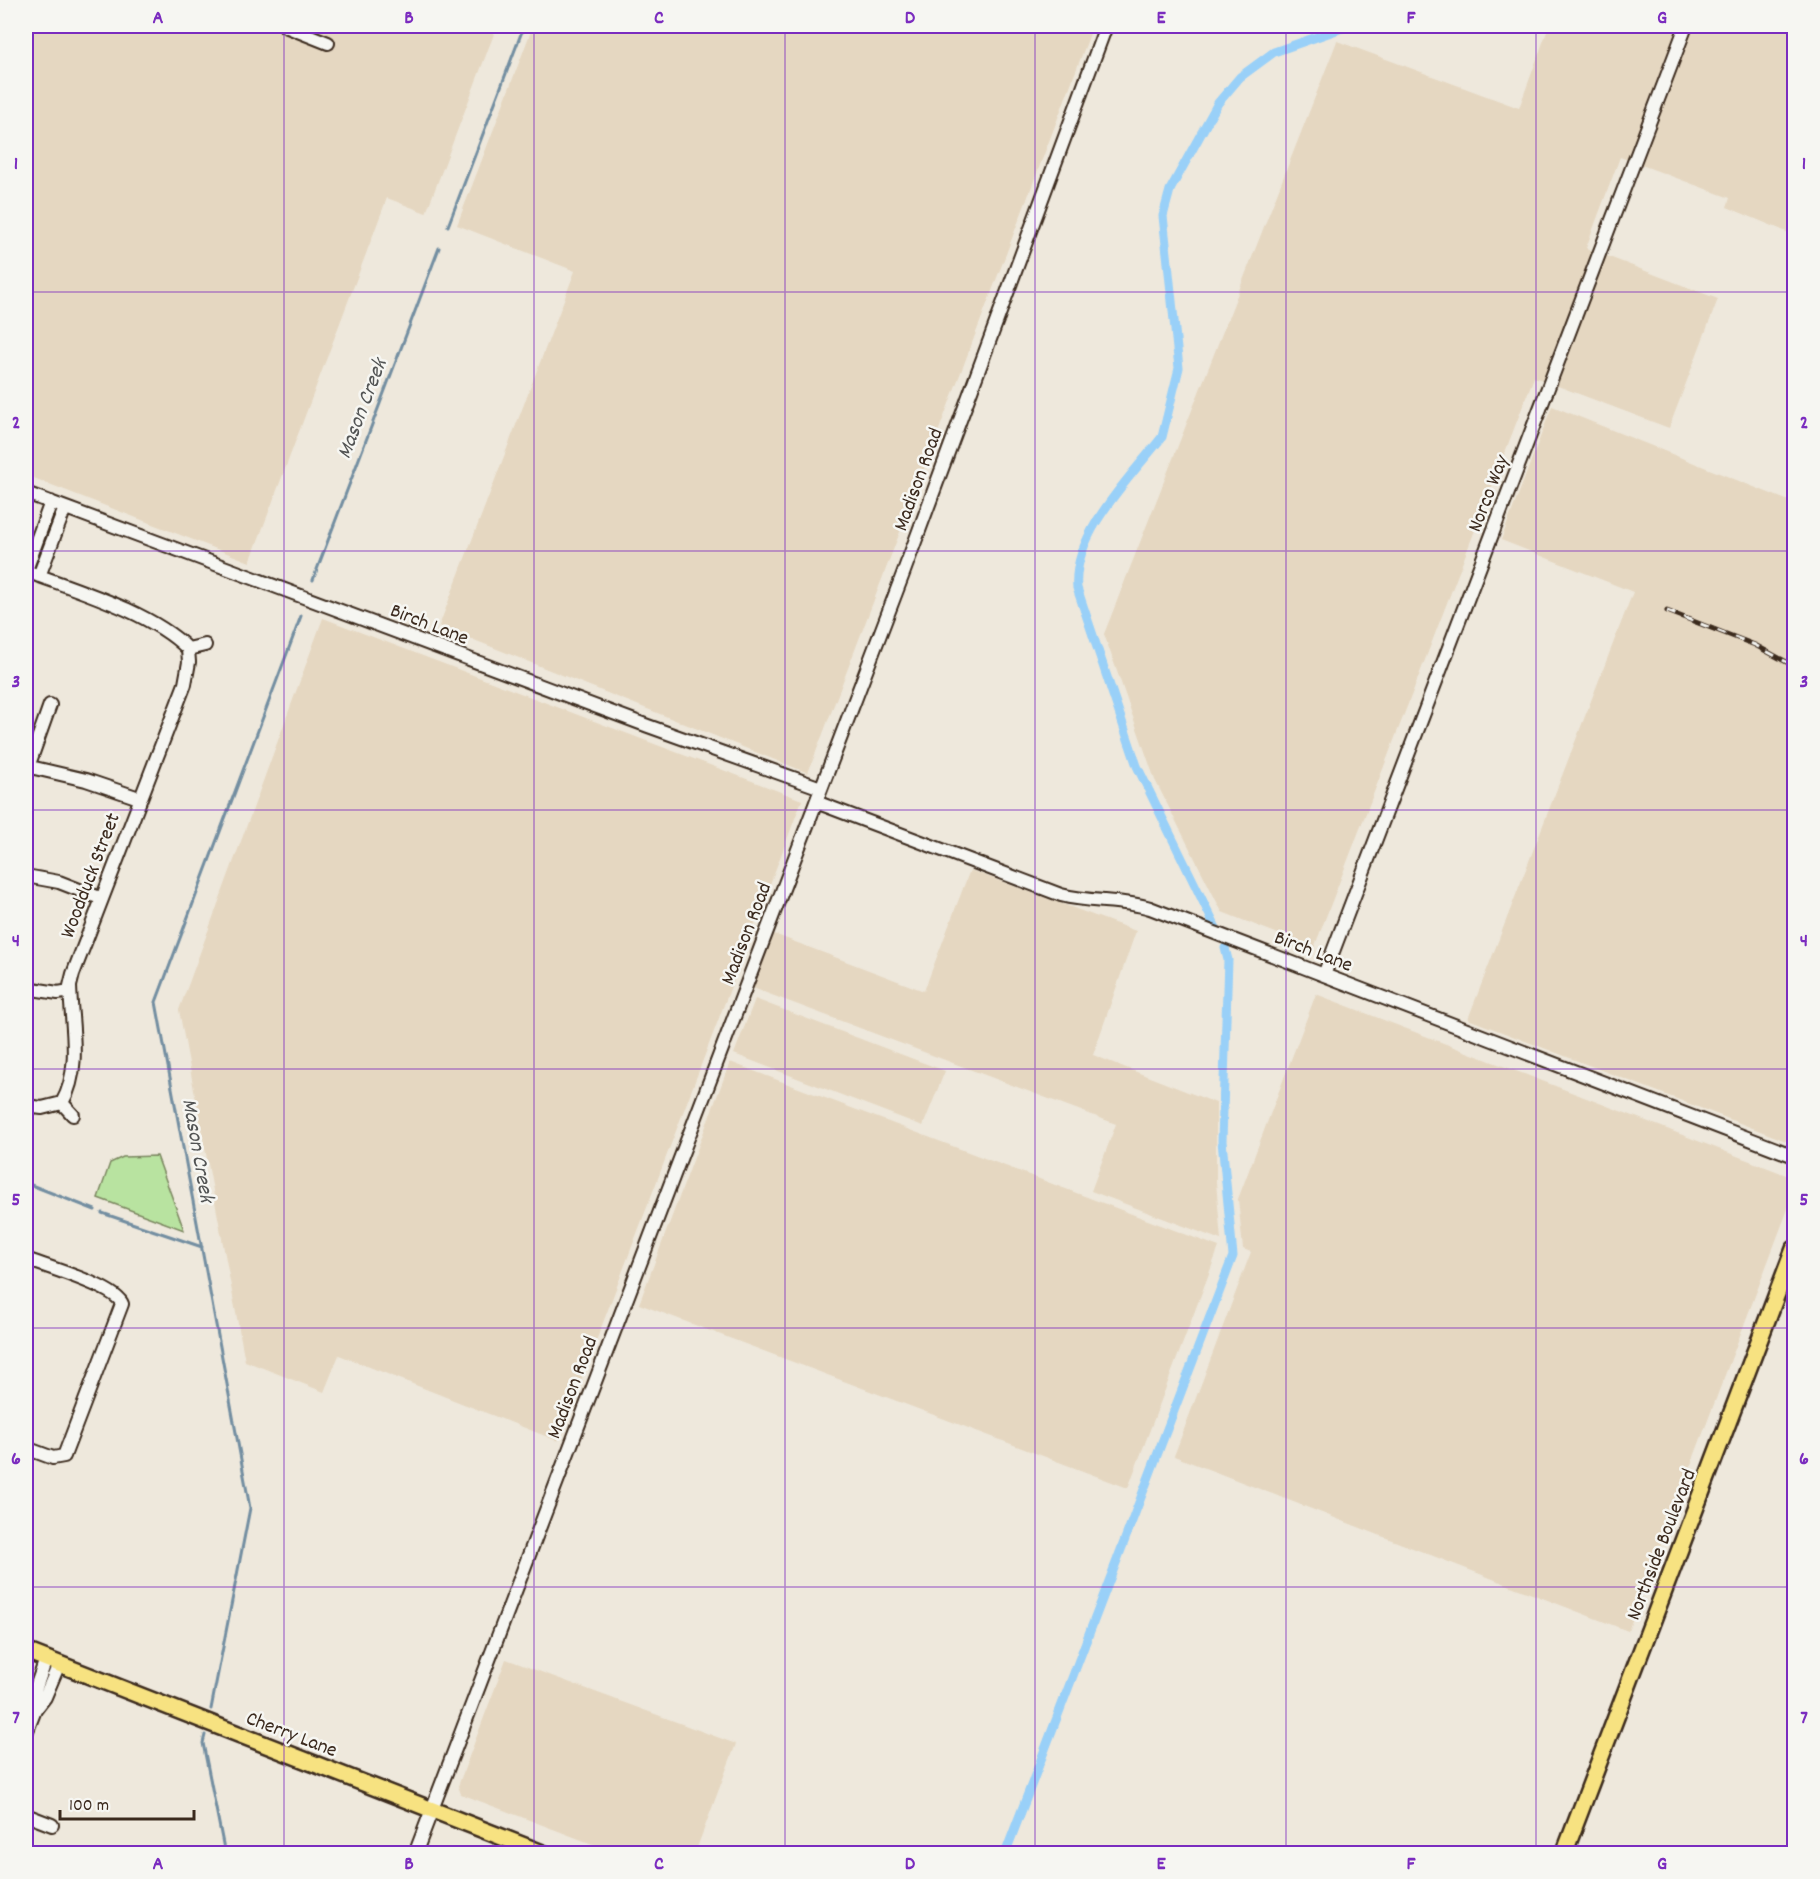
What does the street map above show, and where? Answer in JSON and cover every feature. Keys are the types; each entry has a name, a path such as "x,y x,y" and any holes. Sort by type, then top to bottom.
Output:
{"main road":[{"name":"Northside Boulevard","path":"1564,1854 1794,1249"},
{"name":"Cherry Lane","path":"26,1651 544,1854"}],"street":[{"path":"285,26 328,43"},
{"name":"Madison Road","path":"414,1854 816,802 1106,26"},
{"name":"Norco Way","path":"1323,975 1686,26"},
{"name":"Birch Lane","path":"26,493 648,726 821,788"},
{"path":"51,502 26,571 150,620 172,633 188,649 205,645"},
{"path":"39,576 65,508"},
{"name":"Woodduck Street","path":"62,1103 70,1089 74,1064 70,991 73,974 100,898 185,684 189,662 188,649"},
{"path":"50,705 27,766 86,780 139,798"},
{"name":"Birch Lane","path":"816,802 1061,895 1144,906 1794,1156"},
{"path":"26,876 59,882 100,898"},
{"path":"26,988 58,993 70,991"},
{"path":"26,1106 42,1108 62,1103 73,1115"},
{"path":"26,1259 100,1287 122,1301 112,1336 64,1456 53,1458 26,1448"},
{"path":"26,1733 34,1710 34,1693 52,1662"},
{"path":"26,1815 52,1825"}],"shaded area":[{"path":"26,26 497,26 426,213 387,198 250,562 26,475"},
{"path":"533,26 1093,26 808,773 439,626 575,271 457,225"},
{"path":"1549,26 1794,26 1794,235 1727,207 1730,198 1620,157 1586,248 1718,299 1669,428 1534,377 1314,948 1222,912 1155,780 1104,634 1337,41 1519,108"},
{"path":"1552,406 1794,503 1794,1144 1468,1019 1633,592 1501,540"},
{"path":"323,618 802,800 558,1441 339,1355 324,1392 245,1361 179,1010"},
{"path":"970,870 1136,931 1093,1055 1216,1103 1216,1182 1221,1240 1091,1191 1116,1124 753,988 774,934 924,991"},
{"path":"1316,994 1794,1178 1794,1193 1628,1631 1174,1456 1251,1252 1243,1249 1238,1199"},
{"path":"755,999 945,1071 923,1126 734,1054"},
{"path":"730,1062 1219,1247 1128,1488 639,1304"},
{"path":"506,1659 736,1744 695,1853 616,1853 461,1794 458,1786"}],"green space":[{"path":"157,1156 184,1230 98,1198 110,1163 123,1157"}],"waterway":[{"name":"Mason Creek","path":"448,226 524,26"},
{"path":"1216,928 1137,766 1077,588 1078,568 1093,527 1162,437 1179,368 1163,216 1170,190 1218,103 1240,77 1274,52 1348,26"},
{"name":"Mason Creek","path":"313,580 439,248"},
{"name":"Mason Creek","path":"211,1709 250,1508 156,1002 301,616"},
{"path":"1005,1854 1233,1256 1222,1141 1228,960 1225,948"},
{"path":"26,1183 95,1210"},
{"path":"102,1213 202,1247"},
{"name":"Mason Creek","path":"205,1735 203,1743 225,1854"}],"railway":[{"path":"1667,611 1755,645 1794,666"}]}
